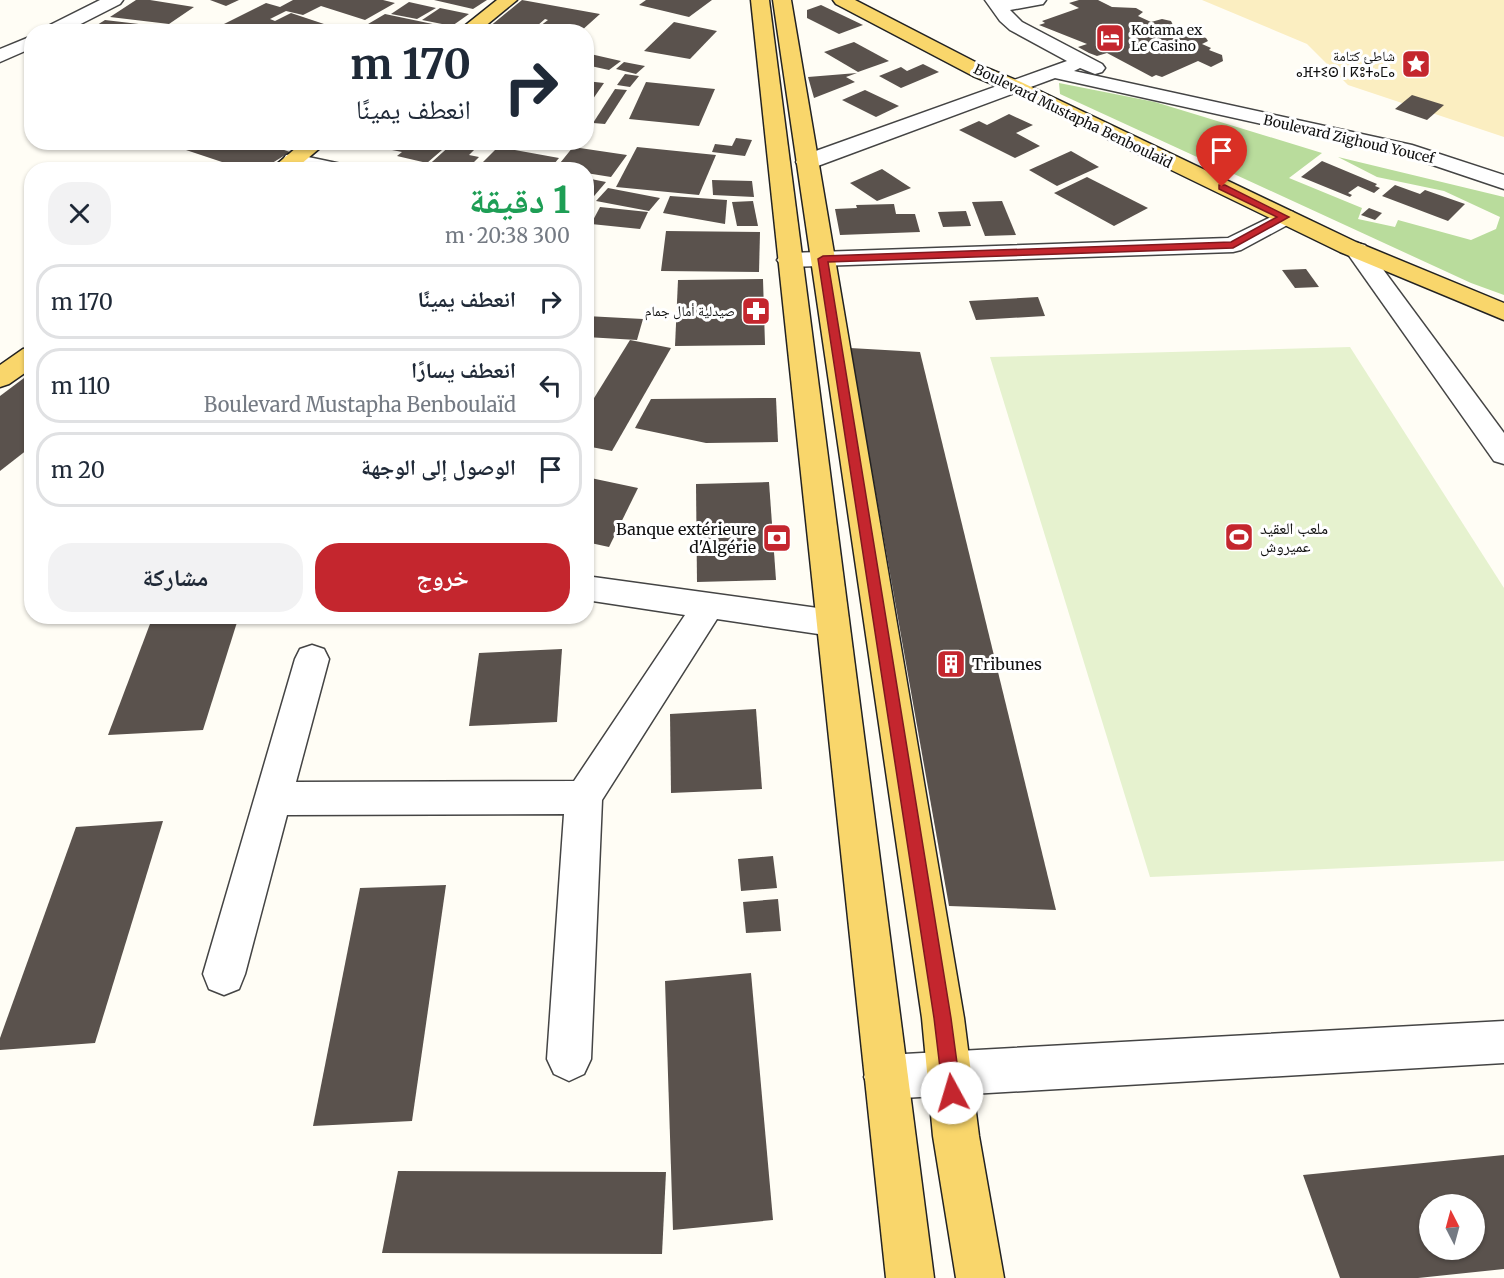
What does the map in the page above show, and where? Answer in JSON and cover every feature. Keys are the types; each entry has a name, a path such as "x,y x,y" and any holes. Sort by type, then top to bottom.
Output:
{"main road":[{"path":"476,24 508,0"},
{"name":"Boulevard Mustapha Benboulaïd","path":"842,0 980,72 1014,86 1285,217 1504,312"},
{"path":"778,2 823,259 950,1072 956,1136 980,1278"},
{"path":"778,2 789,260 910,1278"},
{"path":"291,162 307,150"},
{"path":"0,378 24,360"}],"street":[{"path":"66,24 114,0"},
{"path":"992,3 1037,0"},
{"path":"992,3 1016,26 1081,62 1145,93"},
{"path":"0,56 24,45"},
{"path":"807,162 1081,62"},
{"name":"Boulevard Zighoud Youcef","path":"1053,72 1412,151 1504,182"},
{"path":"789,260 1233,245 1285,217"},
{"path":"1357,250 1504,454"},
{"path":"594,589 832,623"},
{"path":"569,1059 585,797 710,605"},
{"path":"225,974 312,658"},
{"path":"273,799 585,797"},
{"path":"886,1077 1504,1042"}],"green space":[{"path":"1059,83 1155,102 1322,153 1289,178 1362,208 1358,219 1395,227 1398,220 1471,240 1496,229 1500,217 1444,191 1377,177 1338,157 1504,197 1504,295 1471,283 1060,94"},
{"path":"1350,347 1504,588 1504,861 1150,877 990,357"}],"sand":[{"name":"شاطئ كتامة ⴰⴼⵜⵉⵙ ⵏ ⴽⵓⵜⴰⵎⴰ","path":"1202,0 1504,0 1504,137 1348,85 1307,44"}],"building":[{"path":"136,0 194,7 169,24 110,17"},
{"path":"210,0 239,0 226,6"},
{"path":"293,0 383,0 395,3 365,20 321,6 303,15 286,11 270,19 275,21 291,13 324,24 224,24 266,3 280,7"},
{"path":"434,0 487,0 473,9"},
{"path":"522,0 600,14 589,24 543,24 548,20 545,19 539,24 493,24"},
{"path":"646,0 712,0 689,17 639,5"},
{"path":"1079,0 1098,0 1112,7 1136,8 1143,12 1138,16 1151,22 1162,19 1171,21 1174,27 1168,29 1184,36 1194,34 1206,38 1208,41 1202,44 1211,48 1209,50 1222,55 1223,61 1211,67 1198,61 1162,77 1156,75 1152,77 1107,53 1097,56 1089,53 1078,47 1087,44 1039,25 1045,23 1042,21 1079,8 1069,3"},
{"path":"409,2 436,8 417,19 391,14"},
{"path":"821,5 863,25 839,34 807,18 807,10"},
{"path":"440,8 469,14 455,24 422,20"},
{"path":"385,14 433,24 368,24"},
{"path":"105,20 139,24 99,24"},
{"path":"674,22 717,31 690,59 644,51"},
{"path":"854,42 889,61 858,72 824,52"},
{"path":"594,55 621,61 609,70 594,67"},
{"path":"624,62 645,66 636,74 616,69"},
{"path":"923,64 939,72 901,88 879,76 901,67 907,71"},
{"path":"857,73 846,77 855,82 814,98 808,77"},
{"path":"625,74 639,76 630,87 617,85"},
{"path":"594,82 604,83 594,97"},
{"path":"646,82 715,89 699,126 629,119"},
{"path":"615,89 627,90 605,124 594,121"},
{"path":"865,90 899,106 876,117 842,100"},
{"path":"1412,95 1444,105 1427,120 1395,109"},
{"path":"1009,114 1033,125 1016,133 1040,146 1015,158 959,130 979,121 987,125"},
{"path":"736,138 752,140 745,156 712,152 715,144 732,146"},
{"path":"637,147 716,155 699,195 616,187"},
{"path":"186,150 284,150 290,152 274,162 222,162"},
{"path":"392,150 442,150 428,162 397,156 402,152"},
{"path":"445,150 474,150 469,155 479,157 474,162 432,162"},
{"path":"495,150 515,150 559,158 556,162 483,162"},
{"path":"571,150 593,150 627,155 611,177 594,174 594,162 561,162"},
{"path":"1071,151 1099,167 1057,186 1029,170"},
{"path":"1322,161 1377,184 1375,186 1380,188 1374,193 1358,186 1348,193 1352,195 1350,197 1301,177"},
{"path":"882,169 911,188 877,201 850,183"},
{"path":"1087,177 1148,208 1114,226 1054,193"},
{"path":"594,180 606,182 594,196"},
{"path":"712,180 752,181 754,197 713,195"},
{"path":"1395,185 1420,194 1425,190 1465,204 1448,221 1382,196"},
{"path":"608,188 660,198 649,211 596,201"},
{"path":"670,196 727,200 725,224 663,213"},
{"path":"753,201 758,226 737,226 732,202"},
{"path":"1002,201 1016,235 985,236 972,202"},
{"path":"894,204 896,214 915,214 920,232 840,235 835,209 857,208 856,205"},
{"path":"600,207 648,212 640,229 594,224 594,218"},
{"path":"1369,208 1382,213 1375,220 1361,215"},
{"path":"966,211 971,226 943,227 938,212"},
{"path":"666,231 760,232 759,272 661,271"},
{"path":"1306,269 1319,287 1295,288 1282,270"},
{"path":"763,279 765,345 675,346 678,280"},
{"path":"1038,297 1045,316 976,320 969,301"},
{"path":"594,316 643,319 637,340 594,337"},
{"path":"630,340 671,348 612,451 594,448 594,398"},
{"name":"Tribunes","path":"850,348 920,352 1056,910 949,906"},
{"path":"24,378 24,452 0,471 0,396"},
{"path":"776,398 778,442 706,443 635,428 651,399"},
{"path":"594,479 638,488 609,547 594,544"},
{"path":"769,482 776,580 697,582 696,484"},
{"path":"150,624 236,624 203,730 108,735"},
{"path":"562,649 557,722 469,726 479,653"},
{"path":"756,709 762,789 671,793 670,714"},
{"path":"163,821 95,1043 0,1050 0,1038 76,827"},
{"path":"773,856 777,888 741,891 738,859"},
{"path":"446,885 412,1121 313,1126 360,888"},
{"path":"778,899 781,931 746,933 743,902"},
{"path":"751,973 773,1220 673,1230 665,981"},
{"path":"1504,1155 1504,1269 1418,1278 1340,1278 1303,1175"},
{"path":"398,1171 666,1172 662,1254 382,1253"}],"place":[{"name":"Kotama ex Le Casino","path":"1110,38"},
{"name":"شاطئ كتامة ⴰⴼⵜⵉⵙ ⵏ ⴽⵓⵜⴰⵎⴰ","path":"1416,64"},
{"name":"صيدلية أمال جمام","path":"756,311"},
{"name":"ملعب العقيد عميروش","path":"1239,537"},
{"name":"Banque extérieure d'Algérie","path":"777,538"},
{"name":"Tribunes","path":"951,664"}],"route":[{"path":"952,1093 943,1018 823,259 1233,245 1285,217 1222,187"}]}
